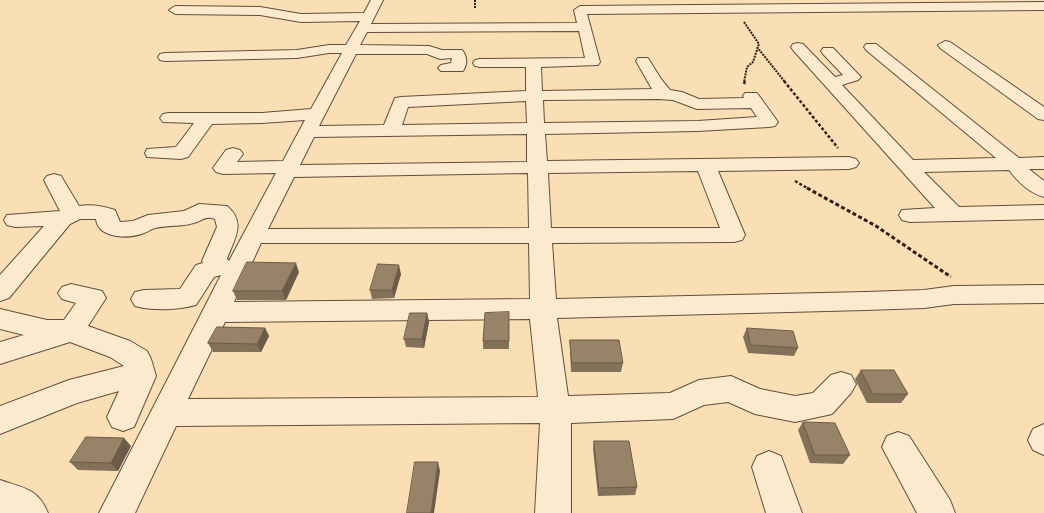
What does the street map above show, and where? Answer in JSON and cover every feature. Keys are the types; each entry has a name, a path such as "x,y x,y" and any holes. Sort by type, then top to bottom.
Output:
{"street":[{"path":"117,513 215,312 227,268 253,236 377,0"},
{"path":"480,62 593,62 583,27 580,8 732,9 1044,6"},
{"path":"175,10 260,11 301,18 366,22 583,27"},
{"path":"945,45 1044,116"},
{"path":"798,47 953,214"},
{"path":"870,47 1014,163 1026,178 1044,192"},
{"path":"165,57 297,54 329,49 428,50 440,55 457,53 459,58 458,68 446,68"},
{"path":"828,51 853,77 831,83"},
{"path":"643,61 654,81 665,94"},
{"path":"533,62 544,309 550,379 556,410 554,513"},
{"path":"169,118 297,116 312,122 391,130 698,126 769,122 753,99 697,104 676,95 665,94 535,96 401,102 391,130"},
{"path":"154,153 181,153 207,118"},
{"path":"233,154 223,168 538,169 849,163"},
{"path":"908,166 1044,163"},
{"path":"253,236 734,235 706,166"},
{"path":"54,180 67,216"},
{"path":"15,220 102,212 107,215 108,225 127,230 137,228 148,222 189,217 199,211 219,211 225,216 228,227 214,261 227,268"},
{"path":"910,215 1044,212"},
{"path":"0,292 67,216"},
{"path":"144,299 187,298 205,271 227,268"},
{"path":"0,353 71,331 93,298 71,293"},
{"path":"215,312 544,309 876,301 924,299 954,295 1044,294"},
{"path":"0,319 47,330 71,331 120,349 137,360 142,376 123,418"},
{"path":"0,420 64,394 116,378 142,376"},
{"path":"166,413 556,410 673,406 699,393 731,390 755,401 795,409 821,405 841,384"},
{"path":"898,447 937,513"},
{"path":"769,467 784,513"},
{"path":"0,497 23,505 30,513"}],"path":[{"path":"474,0 474,8"},
{"path":"732,9 759,44 753,62 746,67 744,76 744,85 753,99"},
{"path":"757,47 849,163"},
{"path":"766,165 876,226 951,277 986,295"}],"building":[{"path":"247,262 296,263 282,291 233,291"},
{"path":"378,264 399,265 392,290 370,290"},
{"path":"509,312 509,341 483,341 485,313"},
{"path":"410,313 427,313 422,339 404,339"},
{"path":"217,327 265,328 257,344 208,343"},
{"path":"747,328 793,331 798,348 751,345"},
{"path":"570,340 619,340 623,363 572,363"},
{"path":"861,370 894,370 908,394 873,394"},
{"path":"803,422 835,423 850,455 815,455"},
{"path":"86,437 124,438 111,463 70,462"},
{"path":"594,441 629,441 637,487 599,488"},
{"path":"415,462 438,462 431,513 407,513"}]}
